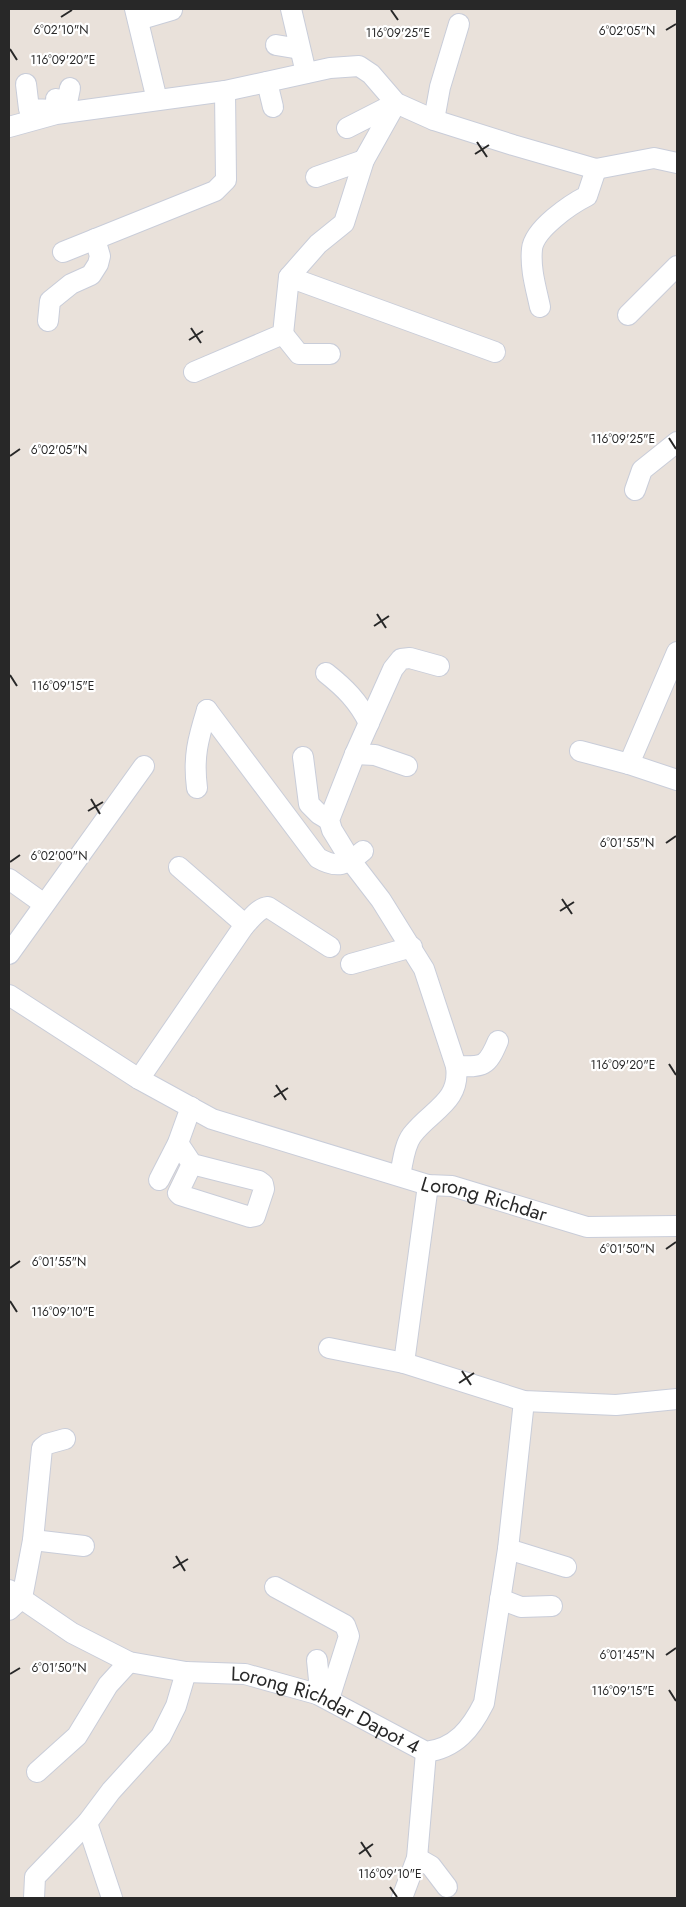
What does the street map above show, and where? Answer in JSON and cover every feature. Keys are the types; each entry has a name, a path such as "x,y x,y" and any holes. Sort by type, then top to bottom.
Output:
{"street":[{"path":"290,9 306,73"},
{"path":"157,100 136,14 172,10"},
{"path":"434,120 440,87 459,24"},
{"path":"276,44 300,50"},
{"path":"26,84 29,109 60,102 157,100 225,91 330,68 359,66 371,74 396,103 434,120 596,170 619,167 654,158 677,162"},
{"path":"267,82 273,106"},
{"path":"62,252 215,191 226,180 225,91"},
{"path":"9,127 60,102"},
{"path":"347,128 396,103"},
{"path":"330,354 299,354 283,334 289,277 318,244 344,223 364,160 396,103"},
{"path":"316,177 364,160"},
{"path":"540,307 532,270 532,246 552,219 570,204 588,196 596,170"},
{"path":"48,321 50,301 71,284 91,275 98,264 100,256 95,239"},
{"path":"628,315 677,266"},
{"path":"289,277 495,352"},
{"path":"194,372 283,334"},
{"path":"635,490 642,470 677,442"},
{"path":"629,764 677,652"},
{"path":"400,1176 405,1149 412,1135 453,1094 458,1078 456,1066 424,969 387,895 357,856 332,830 329,820 355,754 394,669 401,659 410,658 439,666"},
{"path":"326,673 346,688 360,705 369,723"},
{"path":"197,788 194,766 195,749 207,710 318,858 328,864 339,865 357,856"},
{"path":"580,751 629,764 677,780"},
{"path":"355,754 375,755 407,766"},
{"path":"303,757 309,804 319,814 329,820"},
{"path":"9,954 144,766"},
{"path":"178,867 241,920 244,926"},
{"path":"9,879 44,904"},
{"path":"139,1079 244,926 264,907 268,907 330,947"},
{"path":"351,964 412,947"},
{"path":"9,995 139,1079 212,1119 428,1185 404,1362"},
{"path":"456,1066 478,1066 489,1060 498,1041"},
{"path":"178,1143 192,1164 163,1173 178,1143 191,1107"},
{"name":"Lorong Richdar","path":"428,1185 452,1186 587,1227 677,1226"},
{"name":"Lorong Richdar","path":"428,1185 443,1198 581,1235 677,1233"},
{"path":"329,1348 404,1362 524,1400 616,1405 677,1399"},
{"name":"Lorong Richdar Dapot 4","path":"13,1599 129,1662 186,1672 245,1674 323,1697 426,1752 435,1751 460,1739 474,1724 484,1703 508,1549 524,1400"},
{"path":"13,1599 32,1540 42,1448 47,1444 65,1439"},
{"path":"32,1540 84,1546"},
{"path":"508,1549 566,1567"},
{"path":"9,1573 13,1599"},
{"path":"275,1587 344,1625 348,1630 350,1636 323,1697"},
{"path":"500,1599 521,1607 552,1606"},
{"path":"317,1660 323,1697"},
{"path":"37,1772 78,1736 108,1686 129,1662"},
{"path":"34,1898 35,1878 86,1823 111,1791 160,1736 176,1706 186,1672"},
{"path":"402,1898 417,1858 426,1752"},
{"path":"86,1823 112,1898"},
{"path":"417,1858 431,1866 447,1887"}]}
